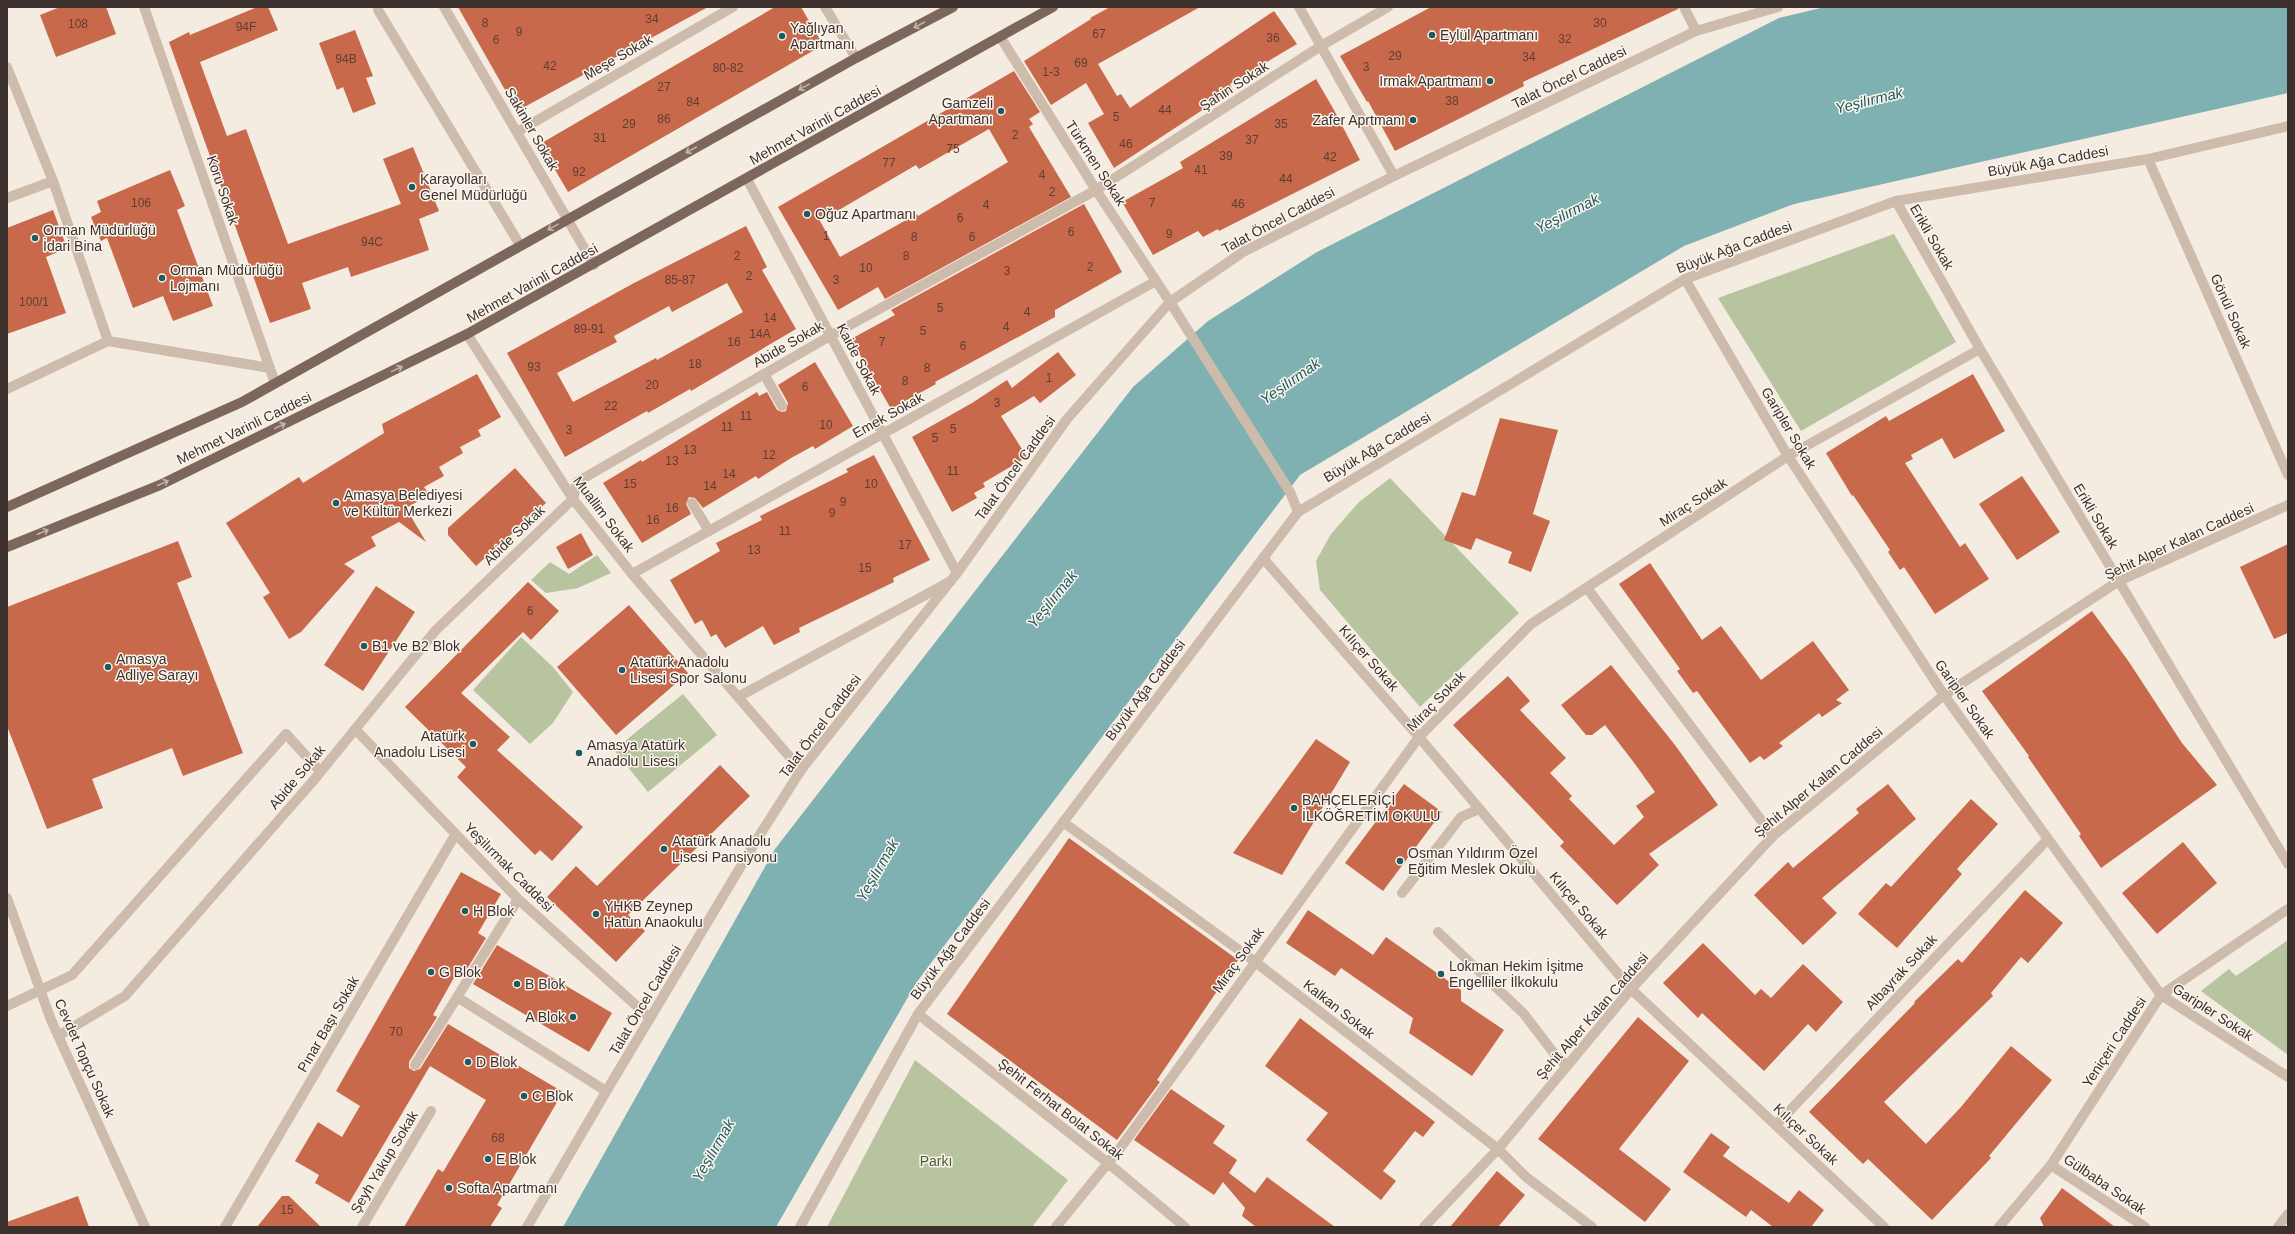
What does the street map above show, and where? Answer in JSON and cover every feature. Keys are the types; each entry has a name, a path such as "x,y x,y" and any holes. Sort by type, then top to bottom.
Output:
{"main road":[{"name":"Mehmet Varinli Caddesi","path":"7,507 242,402 856,58 953,7"},
{"name":"Mehmet Varinli Caddesi","path":"7,547 160,485 467,334 594,265 1053,7"}],"street":[{"name":"Koru Sokak","path":"144,7 275,383"},
{"name":"Sakinler Sokak","path":"444,7 594,265"},
{"name":"Meşe Sokak","path":"517,132 732,7"},
{"path":"825,7 856,58"},
{"path":"1299,7 1394,176"},
{"name":"Şahin Sokak","path":"1096,190 1321,46 1388,7"},
{"path":"1684,7 1696,31"},
{"name":"Talat Öncel Caddesi","path":"527,1227 606,1091 801,770 954,577 1066,419 1170,302 1243,252 1394,176 1696,31 1778,7"},
{"path":"378,10 520,245"},
{"name":"Türkmen Sokak","path":"1000,38 1290,492 1298,512"},
{"path":"7,67 53,181 108,341"},
{"name":"Büyük Ağa Caddesi","path":"800,1227 918,1014 1298,512 1685,279 1896,201 2148,159 2288,126"},
{"name":"Gönül Sokak","path":"2148,159 2288,475"},
{"name":"Kaide Sokak","path":"747,179 883,434 954,577"},
{"path":"7,198 53,181"},
{"name":"Abide Sokak","path":"58,1036 125,996 320,772 436,630 573,498 577,482 830,336 1096,190"},
{"name":"Erikli Sokak","path":"1896,201 1980,350 2120,581 2288,864"},
{"name":"Garipler Sokak","path":"1685,279 1788,456 1944,695 2160,995 2288,1077"},
{"name":"Emek Sokak","path":"632,574 1156,281"},
{"name":"Muallim Sokak","path":"467,334 573,498 632,574 801,770"},
{"path":"7,389 108,341 270,368"},
{"name":"Miraç Sokak","path":"1056,1227 1108,1163 1419,737 1531,624 1788,456 1980,350"},
{"path":"764,374 782,406"},
{"path":"692,503 708,531"},
{"name":"Şehit Alper Kalan Caddesi","path":"1424,1227 1498,1149 1631,989 1773,836 1944,695 2120,581 2288,505"},
{"name":"Kılıçer Sokak","path":"1263,558 1419,737 1631,989 1884,1227"},
{"path":"738,697 954,577"},
{"path":"1587,588 1773,836"},
{"name":"Yeşilırmak Caddesi","path":"355,729 518,899 650,1018"},
{"path":"7,1006 72,975 286,734 320,772"},
{"path":"1402,893 1461,817 1479,809"},
{"name":"Kalkan Sokak","path":"1063,822 1254,961 1498,1149 1526,1177 1592,1227"},
{"name":"Pınar Başı Sokak","path":"225,1227 455,835"},
{"name":"Albayrak Sokak","path":"1776,1125 2048,839"},
{"name":"Cevdet Topçu Sokak","path":"7,898 40,991 58,1036 146,1227"},
{"path":"415,1065 518,899"},
{"name":"Yeniçeri Caddesi","path":"1999,1227 2051,1165 2160,995 2288,909"},
{"path":"1438,932 1524,1014 1556,1056 1567,1066"},
{"path":"457,997 606,1091"},
{"name":"Şehit Ferhat Bolat Sokak","path":"918,1014 1108,1163 1185,1227"},
{"name":"Şeyh Yakup Sokak","path":"362,1227 431,1111"},
{"name":"Gülbaba Sokak","path":"2051,1165 2145,1227"},
{"path":"2278,1227 2288,1214"}],"green space":[{"path":"1894,234 1956,342 1801,431 1718,298"},
{"path":"1390,478 1519,613 1420,707 1320,590 1316,561 1331,534 1359,502"},
{"path":"597,555 611,573 578,588 546,593 531,580 550,562 569,574"},
{"path":"521,637 553,667 573,692 553,723 530,744 473,690"},
{"path":"683,694 717,735 648,792 614,750"},
{"path":"2288,940 2288,1055 2201,991 2229,969 2236,976"},
{"name":"Parkı","path":"915,1060 1068,1180 1032,1227 827,1227"}],"water":[{"name":"Yeşilırmak","path":"1825,7 2288,7 2288,93 1794,204 1684,246 1300,475 916,983 776,1227 563,1227 775,849 1133,387 1208,321 1317,252 1779,18"}],"building":[{"path":"60,7 106,7 116,34 56,57 40,15"},
{"path":"257,7 268,7 278,30 200,62 227,136 246,129 288,244 401,204 383,159 413,147 439,211 419,219 429,250 351,277 348,267 302,283 311,309 270,323 169,42 189,32 190,35"},
{"path":"458,7 708,7 517,111"},
{"path":"775,7 801,7 823,45 568,192 540,144"},
{"path":"1110,7 1200,7 1098,64 1117,96 1121,94 1130,108 1274,11 1297,44 1230,84 1233,90 1114,168 1088,123 1104,114 1086,83 1051,105 1024,61 1091,19 1090,18"},
{"path":"1431,7 1678,7 1678,9 1523,82 1524,86 1395,151 1368,101 1367,102 1340,56"},
{"path":"355,30 373,76 366,78 376,104 353,113 343,87 337,90 319,43"},
{"path":"1014,71 1040,112 1029,119 1033,124 1029,127 1071,197 885,299 878,287 838,310 778,207","holes":["989,129 1008,162 918,216 917,214 840,257 820,221 916,165 919,169"]},
{"path":"1316,79 1360,160 1219,231 1218,229 1203,237 1198,231 1153,255 1122,202 1183,168 1180,162"},
{"path":"170,170 185,206 177,210 213,306 173,321 163,296 133,308 107,238 101,241 91,217 101,212 97,201"},
{"path":"1084,204 1122,272 1055,310 1055,317 935,382 936,384 891,409 851,339 895,315 891,310"},
{"path":"53,210 67,248 46,257 66,313 7,334 7,228"},
{"path":"746,226 767,267 762,270 796,329 691,391 690,389 648,413 647,411 565,457 507,353 634,283","holes":["727,283 743,312 657,360 656,358 573,402 557,373 617,342 614,336 669,306 672,312"]},
{"path":"1058,352 1076,375 1040,403 1034,396 1001,416 1027,457 983,483 985,487 974,493 977,498 952,512 912,437 972,403 1007,380 1012,388"},
{"path":"815,362 853,426 815,449 813,446 791,458 758,479 756,476 703,508 695,498 689,497 686,504 691,514 642,543 603,483 641,460 642,462 757,392 759,396 767,392 777,410 782,412 786,411 788,403 778,385"},
{"name":"Amasya Belediyesi ve Kültür Merkezi","path":"477,374 501,417 478,430 481,436 460,447 463,453 439,467 444,476 424,487 429,495 406,508 426,542 399,522 371,537 376,546 344,564 355,571 301,632 289,639 263,597 270,593 226,523 299,477 303,483 384,433 382,424"},
{"path":"1973,374 2005,431 1954,459 1942,438 1911,455 1913,459 1905,463 1960,547 1965,543 1989,579 1935,614 1904,567 1900,570 1888,552 1890,550 1853,495 1852,496 1826,453 1886,416 1889,421"},
{"path":"1500,418 1558,430 1533,514 1550,521 1531,572 1508,563 1512,552 1476,538 1471,550 1444,540 1462,492 1475,496"},
{"path":"874,455 930,560 893,578 894,582 799,628 800,632 774,645 763,626 725,648 716,634 711,637 702,620 695,624 670,580 720,551 716,543 762,520 760,516 848,472 846,469"},
{"path":"515,468 546,503 476,566 448,535 448,528"},
{"path":"2022,476 2060,532 2017,560 1979,504"},
{"path":"581,533 593,555 568,569 556,547"},
{"name":"Amasya Adliye Sarayı","path":"178,541 192,577 177,583 243,753 183,776 172,748 92,779 103,808 47,829 7,726 7,607"},
{"path":"2288,544 2288,633 2274,639 2240,567"},
{"path":"1650,563 1702,640 1721,626 1761,680 1813,641 1849,690 1836,700 1842,703 1822,717 1819,713 1779,743 1783,746 1764,760 1760,756 1750,763 1697,691 1693,693 1677,671 1680,669 1619,584"},
{"name":"Atatürk Anadolu Lisesi","path":"528,582 559,611 531,640 523,632 461,693 510,737 497,750 583,827 552,861 540,850 535,855 457,777 466,767 405,707"},
{"name":"B1 ve B2 Blok","path":"376,586 415,612 363,691 324,665"},
{"name":"Atatürk Anadolu Lisesi Spor Salonu","path":"629,605 688,673 616,735 557,667"},
{"path":"2092,611 2129,662 2182,743 2217,785 2101,868 2079,836 2081,834 2028,757 2029,756 1982,691"},
{"path":"1611,665 1675,745 1718,805 1649,854 1659,865 1617,905 1560,846 1564,842 1453,725 1508,676 1530,701 1520,710 1566,758 1550,773 1572,796 1569,799 1614,845 1644,817 1636,806 1655,792 1605,725 1592,735 1586,735 1561,705"},
{"name":"BAHÇELERİÇİ İLKÖĞRETİM OKULU","path":"1316,739 1350,762 1282,875 1233,853"},
{"path":"720,765 750,796 628,915 645,931 616,962 547,897 576,866 597,886"},
{"path":"1404,784 1442,812 1383,891 1345,863"},
{"path":"1888,784 1916,819 1822,898 1837,913 1803,945 1754,895 1788,862 1793,868 1859,813 1856,809"},
{"path":"1971,799 1998,824 1957,869 1962,874 1897,948 1858,914 1886,883 1891,887"},
{"path":"1069,838 1238,960 1157,1080 1160,1082 1117,1140 947,1014"},
{"path":"2183,842 2217,883 2157,934 2122,893"},
{"path":"461,872 501,894 478,933 486,938 462,977 456,974 433,1015 437,1017 409,1062 409,1068 414,1071 420,1069 448,1024 563,1092 497,1205 502,1208 490,1227 404,1227 438,1169 443,1172 486,1100 430,1066 349,1203 315,1183 319,1175 295,1161 318,1122 342,1137 360,1106 336,1091"},
{"path":"2025,890 2063,923 2028,963 2021,957 1991,993 1993,996 1884,1102 1926,1144 1961,1107 2011,1046 2052,1080 1989,1156 1991,1158 1932,1220 1868,1159 1863,1164 1809,1112 1915,1003 1914,1002 1958,959 1962,963"},
{"path":"1308,910 1373,955 1386,937 1461,990 1461,1001 1504,1030 1472,1076 1409,1033 1413,1018 1341,968 1335,976 1286,943"},
{"path":"1703,943 1755,995 1761,989 1771,998 1803,964 1843,1002 1816,1032 1808,1024 1764,1071 1702,1013 1698,1018 1663,983"},
{"path":"497,945 612,1013 589,1052 473,984"},
{"path":"1638,1017 1689,1061 1619,1149 1671,1189 1645,1222 1538,1139"},
{"path":"1300,1018 1435,1122 1423,1137 1415,1131 1383,1171 1396,1181 1381,1200 1306,1140 1328,1113 1265,1066"},
{"path":"1171,1089 1225,1126 1213,1143 1237,1160 1229,1173 1255,1193 1267,1177 1335,1227 1256,1227 1242,1216 1245,1208 1223,1182 1214,1195 1134,1140"},
{"path":"1711,1133 1730,1147 1723,1156 1789,1203 1799,1190 1824,1210 1811,1227 1773,1227 1751,1210 1746,1217 1683,1172"},
{"path":"1497,1171 1525,1195 1498,1227 1450,1227"},
{"path":"2062,1188 2115,1227 2044,1227 2040,1218"},
{"path":"78,1196 89,1227 7,1227 7,1222"},
{"path":"282,1196 289,1196 321,1227 257,1227"}],"place":[{"name":"Eylül Apartmanı","path":"1432,35"},
{"name":"Yağlıyan Apartmanı","path":"782,36"},
{"name":"Irmak Apartmanı","path":"1490,81"},
{"name":"Gamzeli Apartmanı","path":"1001,111"},
{"name":"Zafer Aprtmanı","path":"1413,120"},
{"name":"Karayolları Genel Müdürlüğü","path":"412,187"},
{"name":"Oğuz Apartmanı","path":"807,214"},
{"name":"Orman Müdürlüğü İdari Bina","path":"35,238"},
{"name":"Orman Müdürlüğü Lojmanı","path":"162,278"},
{"name":"Amasya Belediyesi ve Kültür Merkezi","path":"336,503"},
{"name":"B1 ve B2 Blok","path":"364,646"},
{"name":"Amasya Adliye Sarayı","path":"108,667"},
{"name":"Atatürk Anadolu Lisesi Spor Salonu","path":"622,670"},
{"name":"Atatürk Anadolu Lisesi","path":"473,744"},
{"name":"Amasya Atatürk Anadolu Lisesi","path":"579,753"},
{"name":"BAHÇELERİÇİ İLKÖĞRETİM OKULU","path":"1294,808"},
{"name":"Atatürk Anadolu Lisesi Pansiyonu","path":"664,849"},
{"name":"Osman Yıldırım Özel Eğitim Meslek Okulu","path":"1400,861"},
{"name":"H Blok","path":"465,911"},
{"name":"YHKB Zeynep Hatun Anaokulu","path":"596,914"},
{"name":"G Blok","path":"431,972"},
{"name":"Lokman Hekim İşitme Engelliler İlkokulu","path":"1441,974"},
{"name":"B Blok","path":"517,984"},
{"name":"A Blok","path":"573,1017"},
{"name":"D Blok","path":"468,1062"},
{"name":"C Blok","path":"524,1096"},
{"name":"E Blok","path":"488,1159"},
{"name":"Softa Apartmanı","path":"449,1188"}]}
